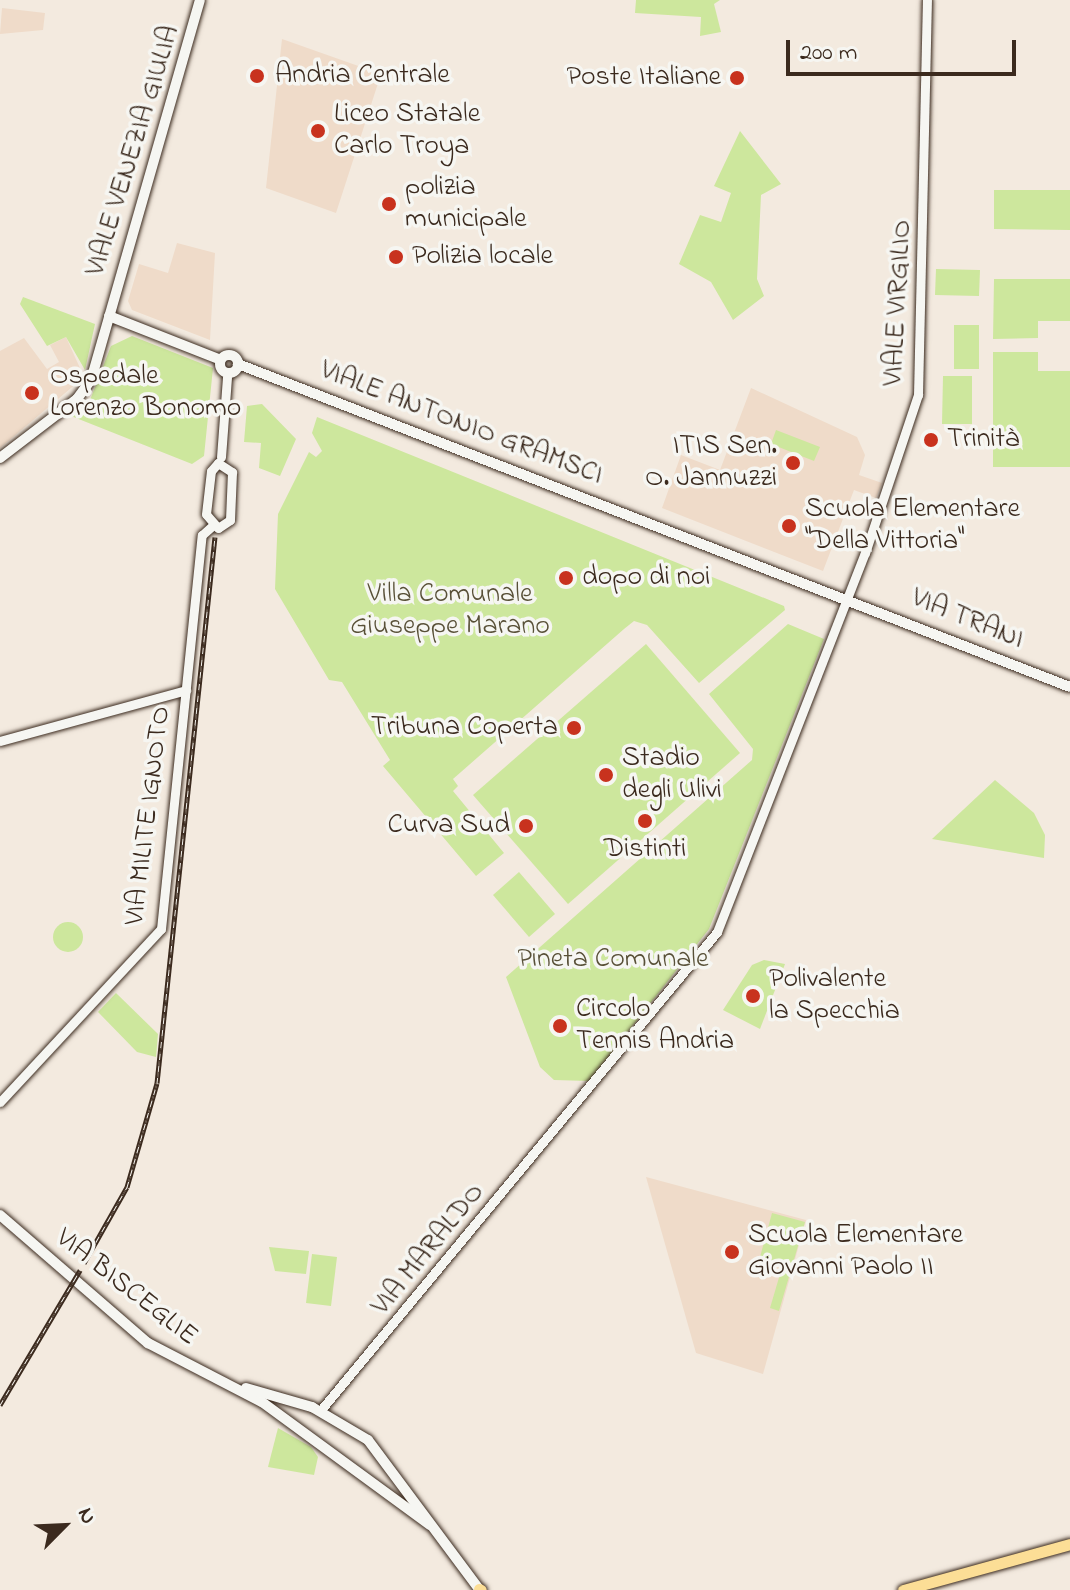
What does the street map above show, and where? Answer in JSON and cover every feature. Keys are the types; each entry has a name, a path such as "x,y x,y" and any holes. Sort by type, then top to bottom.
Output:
{"main road":[{"name":"VIALE VENEZIA GIULIA","path":"0,458 83,393 187,54 200,0"},
{"path":"109,316 221,360 231,372"},
{"name":"VIALE ANTONIO GRAMSCI","path":"221,360 232,356 231,372 846,597"},
{"name":"VIA TRANI","path":"846,597 1070,687"},
{"name":"VIA BISCEGLIE","path":"0,1215 148,1343 233,1385 372,1480 430,1525"},
{"name":"VIA BISCEGLIE","path":"233,1385 320,1411 336,1419 388,1460 430,1525 480,1590"},
{"path":"283,1420 280,1406 293,1401"},
{"path":"372,1480 390,1479 388,1460"},
{"path":"903,1590 1070,1544"}],"street":[{"name":"VIALE VIRGILIO","path":"704,949 717,932 846,597 918,395 927,0"},
{"path":"221,461 232,472 226,526 212,526 206,514 211,474 221,461 231,372"},
{"name":"VIA MILITE IGNOTO","path":"0,1102 135,963 161,929 202,535 212,526"},
{"path":"0,741 186,690"},
{"name":"VIA MARALDO","path":"320,1411 337,1397 704,949"},
{"path":"336,1419 337,1397"}],"shaded area":[{"path":"2,8 45,13 43,30 0,34"},
{"name":"Liceo Statale Carlo Troya","path":"282,39 381,74 336,213 266,188"},
{"path":"177,243 215,253 210,340 132,310 128,301 139,264 168,273"},
{"name":"Ospedale Lorenzo Bonomo","path":"66,337 84,377 0,448 0,351 24,338 47,369 59,362 50,345"},
{"name":"ITIS Sen. O. Jannuzzi","path":"751,388 857,437 865,455 859,475 882,483 876,498 854,490 823,571 662,508 681,455 720,470"},
{"name":"Scuola Elementare Giovanni Paolo II","path":"646,1177 806,1220 763,1374 696,1353"}],"green space":[{"path":"636,0 720,0 714,4 721,32 700,36 701,17 635,13"},
{"path":"740,131 781,184 761,195 757,279 764,296 733,320 711,282 679,264 700,215 721,222 731,193 714,186"},
{"path":"994,190 1070,190 1070,230 994,229"},
{"path":"936,269 980,270 979,296 935,295"},
{"path":"994,279 1070,279 1070,321 1038,321 1038,338 993,339"},
{"path":"23,297 95,324 85,370 66,337 47,346 20,304"},
{"path":"954,325 979,325 979,369 954,369"},
{"path":"132,336 213,368 204,456 192,464 71,416 90,400 111,346"},
{"path":"993,352 1038,352 1038,371 1070,371 1070,467 993,467"},
{"path":"943,376 972,376 972,424 942,424"},
{"path":"262,404 296,439 280,476 259,468 261,443 244,442 247,406"},
{"name":"Villa Comunale Giuseppe Marano","path":"317,417 784,606 785,610 699,683 647,625 634,621 624,629 453,779 458,786 453,791 504,853 476,876 383,766 390,760 342,682 329,680 275,589 278,514 309,452 316,457 322,451 312,433"},
{"path":"776,430 820,447 814,461 771,444"},
{"name":"Pineta Comunale","path":"788,624 824,639 709,929 589,1081 554,1080 540,1067 506,977 752,760 753,749 709,694"},
{"name":"Stadio degli Ulivi","path":"646,644 740,753 568,904 473,795"},
{"path":"995,780 1034,813 1045,835 1044,858 932,839"},
{"path":"519,872 555,914 529,937 493,895"},
{"path":"68,922 79,926 83,937 79,948 68,952 57,948 53,937 57,926"},
{"name":"Polivalente la Specchia","path":"764,960 785,964 760,1029 723,1010 752,965"},
{"path":"116,993 158,1034 156,1057 137,1052 98,1012"},
{"path":"772,1213 805,1222 779,1311 770,1308 783,1264 760,1257"},
{"path":"269,1247 309,1251 306,1274 275,1271"},
{"path":"312,1254 337,1257 331,1306 306,1303"},
{"path":"278,1428 311,1447 318,1457 314,1475 268,1467"}],"railway":[{"path":"84,1263 127,1187 157,1083 215,537"},
{"path":"0,1405 80,1270"}],"place":[{"name":"Andria Centrale","path":"257,76"},
{"name":"Poste Italiane","path":"737,78"},
{"name":"Liceo Statale Carlo Troya","path":"318,131"},
{"name":"polizia municipale","path":"389,204"},
{"name":"Polizia locale","path":"396,257"},
{"name":"Ospedale Lorenzo Bonomo","path":"32,393"},
{"name":"Trinità","path":"931,440"},
{"name":"ITIS Sen. O. Jannuzzi","path":"793,463"},
{"name":"Scuola Elementare \"Della Vittoria\"","path":"789,526"},
{"name":"dopo di noi","path":"566,578"},
{"name":"Tribuna Coperta","path":"574,728"},
{"name":"Stadio degli Ulivi","path":"606,775"},
{"name":"Distinti","path":"645,821"},
{"name":"Curva Sud","path":"526,826"},
{"name":"Polivalente la Specchia","path":"753,996"},
{"name":"Circolo Tennis Andria","path":"560,1026"},
{"name":"Scuola Elementare Giovanni Paolo II","path":"732,1252"}]}
